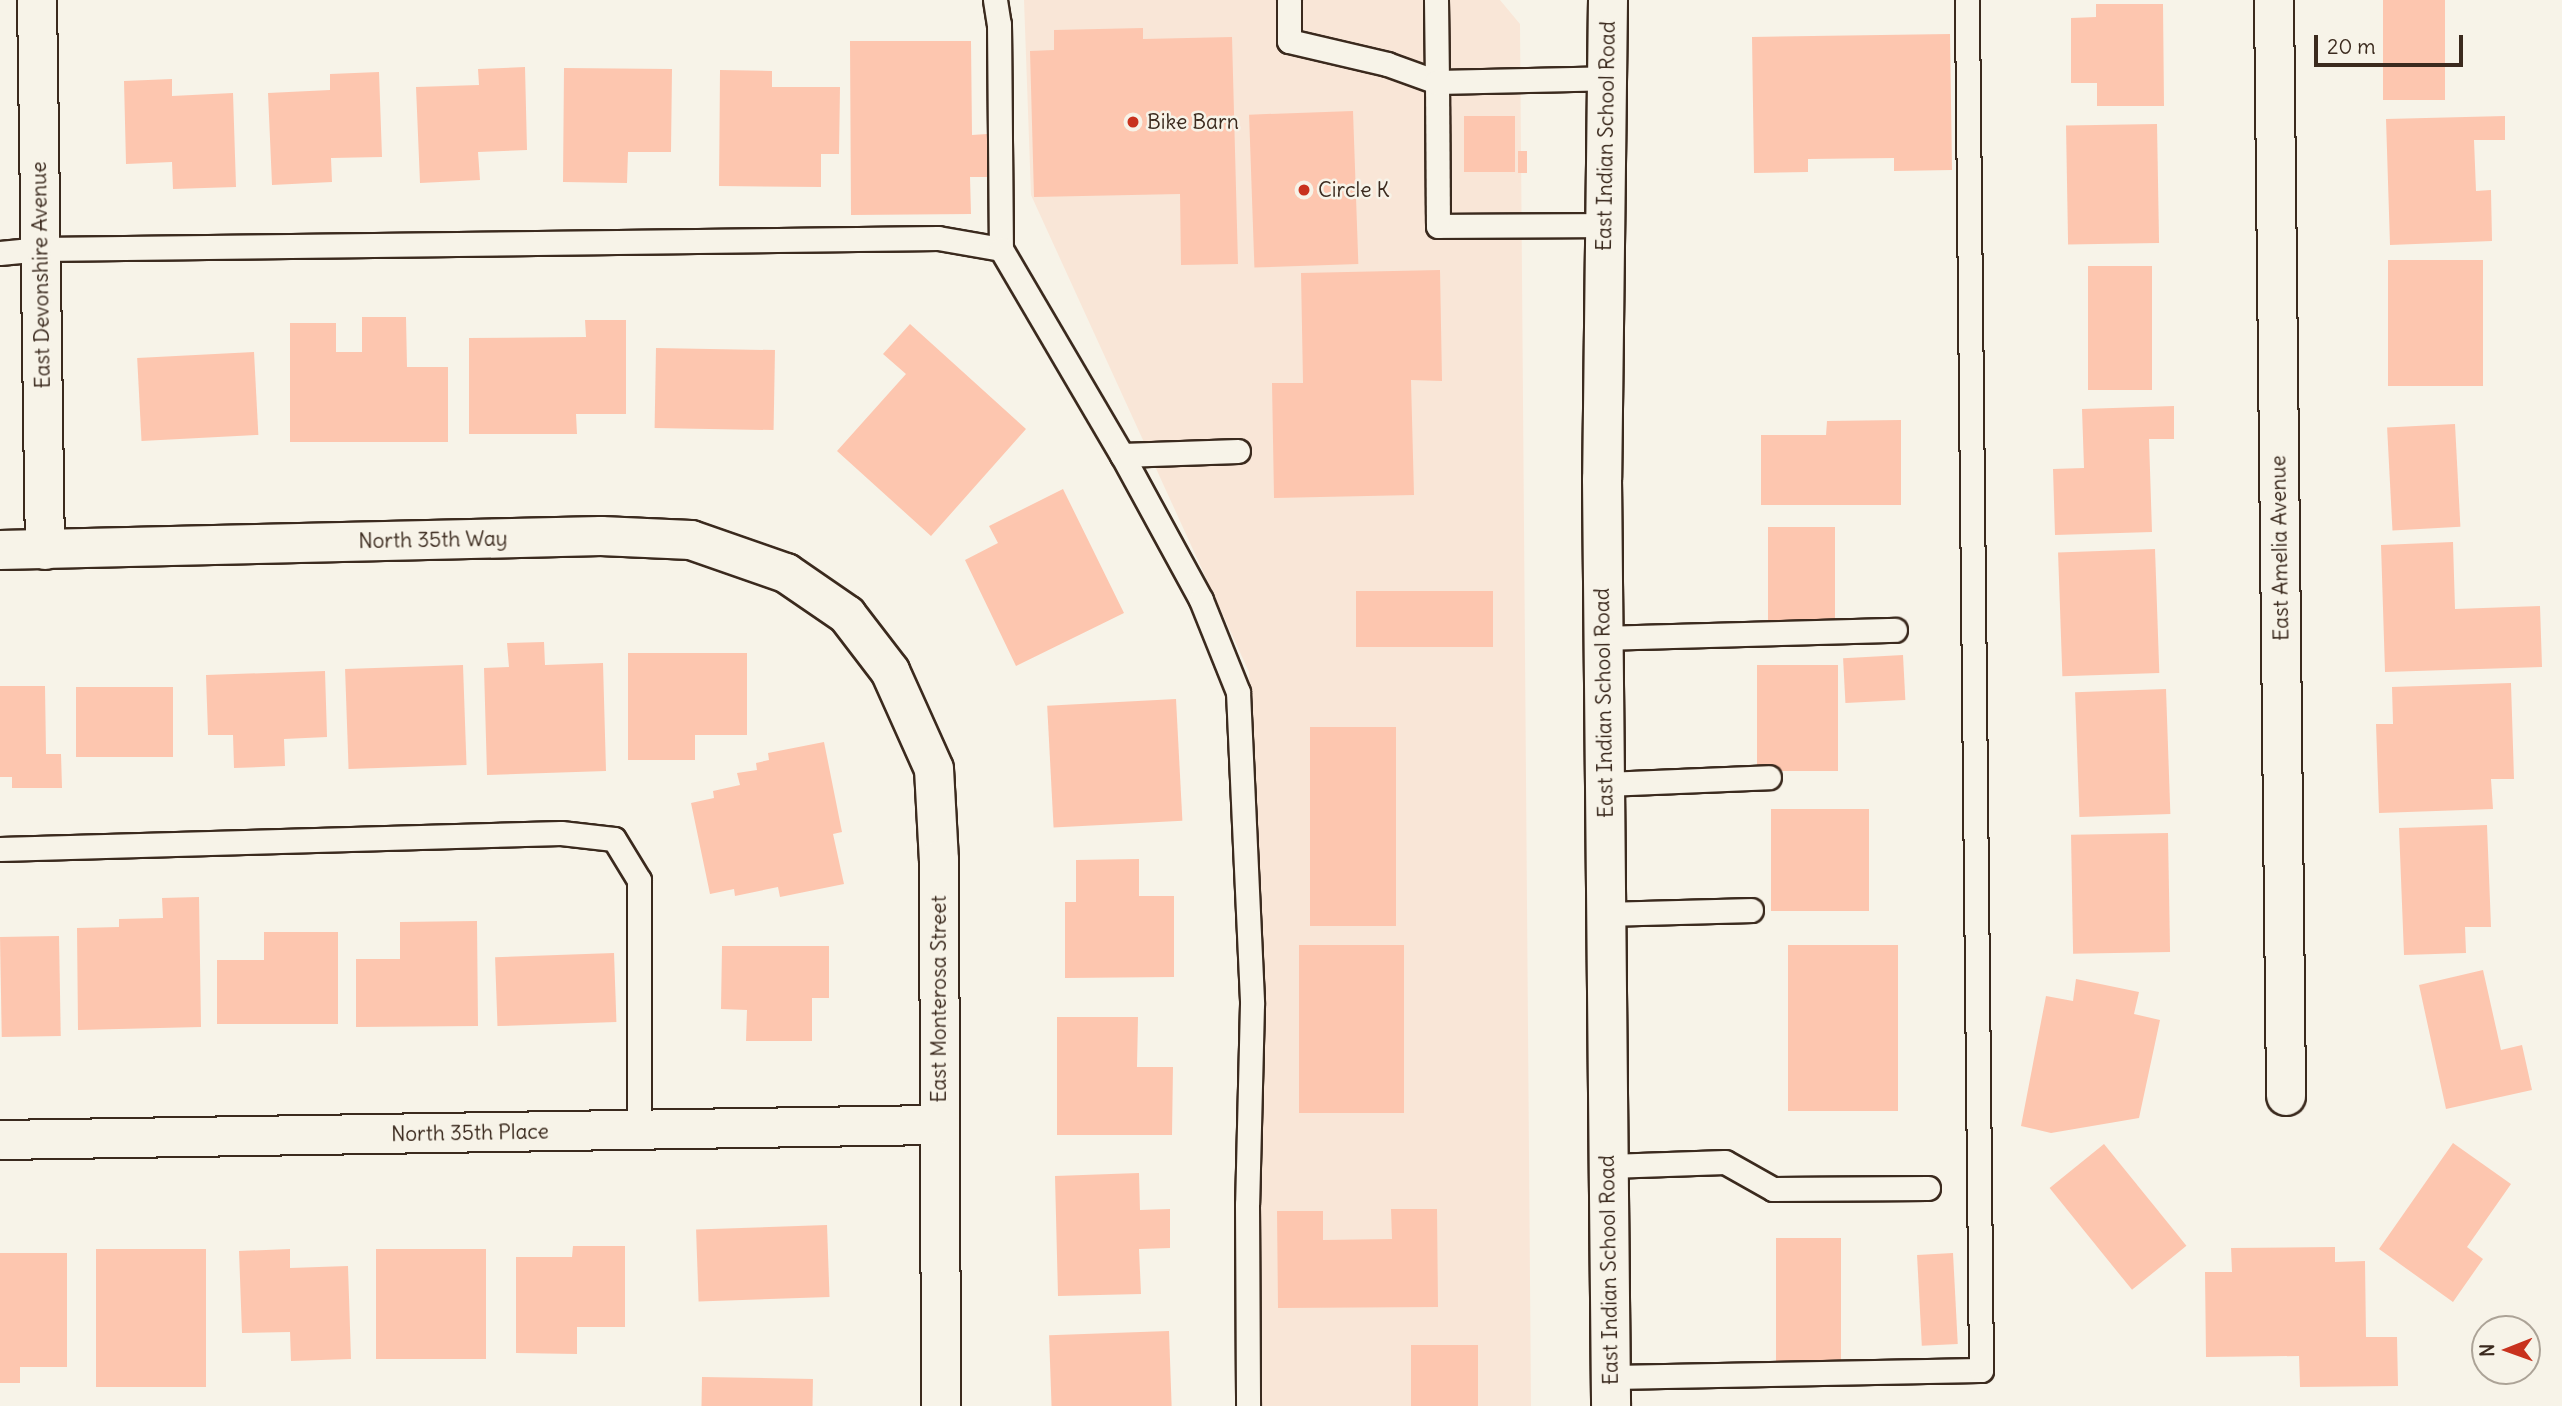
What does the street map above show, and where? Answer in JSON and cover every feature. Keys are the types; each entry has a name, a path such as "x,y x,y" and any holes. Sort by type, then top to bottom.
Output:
{"street":[{"name":"East Devonshire Avenue","path":"37,0 45,550"},
{"name":"East Indian School Road","path":"1608,0 1603,638 1611,1392"},
{"name":"East Amelia Avenue","path":"2274,0 2286,1096"},
{"name":"North 35th Way","path":"0,550 601,537 691,540 786,573 847,615"},
{"name":"East Monterosa Street","path":"847,615 890,671 934,769 939,860 941,1406"},
{"name":"North 35th Place","path":"0,1140 939,1125"}],"lane":[{"path":"995,0 999,24 1001,249 1122,455 1201,600 1238,692 1252,1004 1247,1204 1248,1406"},
{"path":"1289,0 1289,41 1387,64 1437,82 1607,78"},
{"path":"1436,0 1438,226 1605,225"},
{"path":"1611,1392 1980,1370 1967,0"},
{"path":"0,253 41,249 938,238 1001,249"},
{"path":"1122,455 1238,451"},
{"path":"1603,638 1895,630"},
{"path":"1605,784 1769,777"},
{"path":"0,849 561,833 614,839 639,880 639,1130"},
{"path":"1606,914 1751,910"},
{"path":"1609,1166 1725,1162 1773,1189 1928,1188"}],"shaded area":[{"path":"1024,0 1500,0 1520,24 1531,1406 1260,1406 1249,672 1031,195"}],"building":[{"path":"2383,0 2445,0 2445,100 2383,100"},
{"path":"2096,4 2163,4 2164,106 2097,106 2097,83 2071,83 2071,18 2096,17"},
{"name":"Bike Barn","path":"1143,28 1143,39 1232,37 1238,264 1181,265 1180,194 1034,197 1030,51 1054,50 1054,30"},
{"path":"1950,34 1952,170 1894,171 1894,158 1808,159 1808,172 1754,173 1752,37"},
{"path":"850,41 971,41 972,135 987,134 987,177 970,177 971,214 851,215"},
{"path":"525,67 527,150 478,152 480,180 420,183 416,87 479,85 478,69"},
{"path":"564,68 672,69 671,152 628,152 627,183 563,182"},
{"path":"720,70 772,71 772,87 840,87 839,154 821,154 821,187 719,186"},
{"path":"379,72 382,157 331,158 332,182 272,185 268,93 330,90 330,74"},
{"path":"172,79 172,96 233,93 236,187 173,189 172,162 126,164 124,81"},
{"name":"Circle K","path":"1353,111 1358,264 1254,268 1249,115"},
{"path":"1464,116 1515,116 1515,172 1464,172"},
{"path":"2505,116 2505,140 2474,140 2476,191 2491,190 2492,241 2390,245 2386,119"},
{"path":"2157,124 2159,243 2068,245 2066,126"},
{"path":"1518,151 1527,151 1527,173 1518,173"},
{"path":"2388,260 2483,260 2483,386 2388,386"},
{"path":"2088,266 2152,266 2152,390 2088,390"},
{"path":"1440,270 1442,381 1411,380 1414,495 1274,498 1272,383 1303,383 1301,273"},
{"path":"362,317 406,317 407,367 448,367 448,442 290,442 290,323 336,323 336,352 362,352"},
{"path":"585,320 626,320 626,414 576,414 577,434 469,434 469,338 586,337"},
{"path":"910,324 1026,429 931,536 837,451 906,374 883,354"},
{"path":"656,348 775,350 774,430 655,428"},
{"path":"254,352 258,435 142,441 137,358"},
{"path":"2174,406 2174,439 2149,439 2152,532 2055,535 2053,469 2084,468 2082,409"},
{"path":"1901,420 1901,505 1761,505 1761,435 1826,435 1827,421"},
{"path":"2455,424 2460,527 2392,530 2387,428"},
{"path":"1063,489 1124,613 1016,666 965,560 998,543 989,526"},
{"path":"1768,527 1835,527 1835,626 1768,626"},
{"path":"2453,542 2455,609 2540,606 2542,667 2385,672 2381,545"},
{"path":"2155,549 2159,673 2062,676 2058,552"},
{"path":"1356,591 1493,591 1493,647 1356,647"},
{"path":"544,642 545,665 603,663 606,771 487,775 484,668 509,667 507,643"},
{"path":"628,653 747,653 747,735 695,735 695,760 628,760"},
{"path":"1903,655 1905,700 1845,703 1843,658"},
{"path":"463,665 466,765 349,769 345,669"},
{"path":"1757,665 1838,665 1838,771 1757,771"},
{"path":"325,671 327,737 284,739 285,766 234,768 233,735 208,735 206,675"},
{"path":"2511,683 2514,779 2491,779 2493,809 2379,813 2376,724 2393,724 2392,687"},
{"path":"0,686 45,686 46,754 61,754 62,788 12,788 12,777 0,777"},
{"path":"76,687 173,687 173,757 76,757"},
{"path":"2166,689 2170,814 2079,817 2075,692"},
{"path":"1176,699 1182,821 1054,828 1047,706"},
{"path":"1310,727 1396,727 1396,926 1310,926"},
{"path":"824,742 842,832 833,834 844,884 780,897 778,887 735,896 734,889 710,894 691,803 714,798 713,791 740,785 737,773 757,770 756,763 769,760 768,753"},
{"path":"1771,809 1869,809 1869,911 1771,911"},
{"path":"2487,825 2491,927 2465,927 2466,953 2404,955 2399,828"},
{"path":"2168,833 2170,952 2073,954 2071,835"},
{"path":"1139,859 1139,896 1174,896 1174,977 1065,978 1065,902 1076,902 1076,860"},
{"path":"199,897 201,1027 78,1030 77,928 119,927 119,919 163,918 162,898"},
{"path":"477,921 478,1026 356,1027 356,959 400,959 400,922"},
{"path":"264,932 338,932 338,1024 217,1024 217,960 264,960"},
{"path":"59,936 61,1036 2,1037 0,937"},
{"path":"1299,945 1404,945 1404,1113 1299,1113"},
{"path":"1788,945 1898,945 1898,1111 1788,1111"},
{"path":"722,946 829,946 829,998 812,998 812,1041 746,1041 747,1010 721,1009"},
{"path":"614,953 616,1022 497,1026 495,957"},
{"path":"2483,970 2501,1050 2522,1045 2532,1090 2446,1109 2419,985"},
{"path":"2076,979 2139,992 2134,1014 2160,1020 2139,1118 2051,1133 2021,1126 2046,996 2073,1001"},
{"path":"1057,1017 1138,1017 1137,1067 1173,1067 1172,1135 1057,1135"},
{"path":"2453,1143 2511,1184 2467,1247 2483,1259 2453,1302 2379,1249"},
{"path":"2104,1144 2186,1246 2132,1290 2050,1188"},
{"path":"1139,1173 1140,1210 1170,1209 1170,1248 1139,1249 1141,1294 1058,1296 1055,1176"},
{"path":"1391,1209 1437,1209 1438,1307 1278,1308 1277,1211 1323,1211 1323,1240 1392,1239"},
{"path":"827,1225 830,1297 699,1302 696,1230"},
{"path":"1776,1238 1841,1238 1841,1362 1776,1362"},
{"path":"573,1246 625,1246 625,1327 577,1327 577,1354 516,1353 516,1257 572,1257"},
{"path":"2335,1247 2335,1262 2365,1261 2366,1337 2397,1337 2398,1386 2300,1387 2299,1356 2206,1357 2205,1272 2232,1272 2231,1248"},
{"path":"96,1249 206,1249 206,1387 96,1387"},
{"path":"290,1249 290,1268 348,1266 351,1359 291,1361 290,1332 242,1333 239,1251"},
{"path":"376,1249 486,1249 486,1359 376,1359"},
{"path":"0,1253 67,1253 67,1367 20,1367 20,1383 0,1383"},
{"path":"1953,1253 1958,1344 1922,1346 1917,1255"},
{"path":"1169,1331 1172,1406 1052,1406 1049,1335"},
{"path":"1411,1345 1478,1345 1478,1406 1411,1406"},
{"path":"702,1377 813,1379 813,1406 701,1406"}],"place":[{"name":"Bike Barn","path":"1133,122"},
{"name":"Circle K","path":"1304,190"}]}
